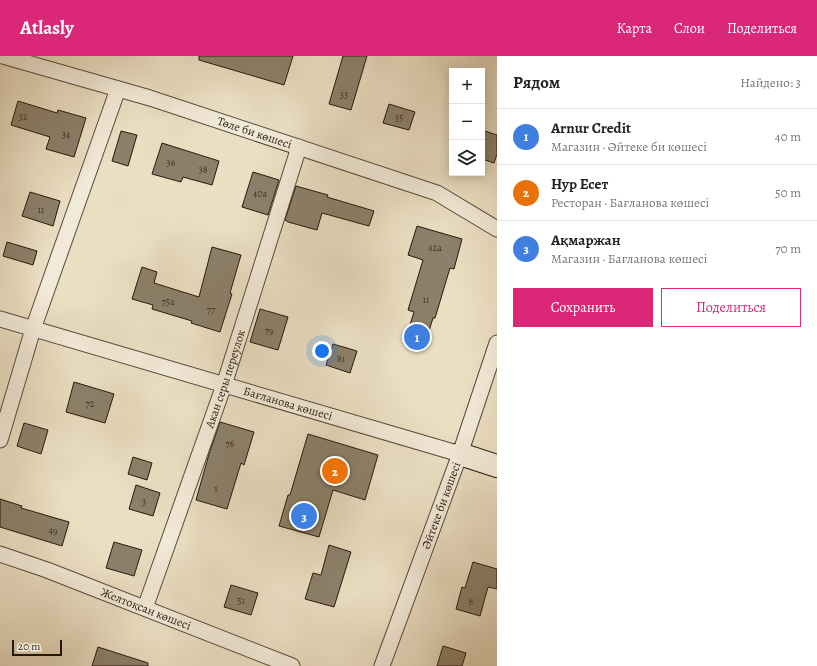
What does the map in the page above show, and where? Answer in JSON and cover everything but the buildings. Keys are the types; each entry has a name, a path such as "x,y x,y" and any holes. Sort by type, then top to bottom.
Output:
{"street":[{"name":"Төле би көшесі","path":"3,56 150,98 437,193 497,229"},
{"path":"0,440 33,329 118,89"},
{"name":"Акан серы переулок","path":"145,608 224,385 299,147"},
{"name":"Бағланова көшесі","path":"0,319 460,454"},
{"name":"Әйтеке би көшесі","path":"382,666 460,454 497,343"},
{"path":"460,454 497,466"},
{"name":"Желтоқсан көшесі","path":"0,554 47,570 292,666"}],"place":[{"name":"Arnur Credit","path":"417,337"},
{"name":"Нур Есет","path":"335,471"},
{"name":"Ақмаржан","path":"304,516"}]}
